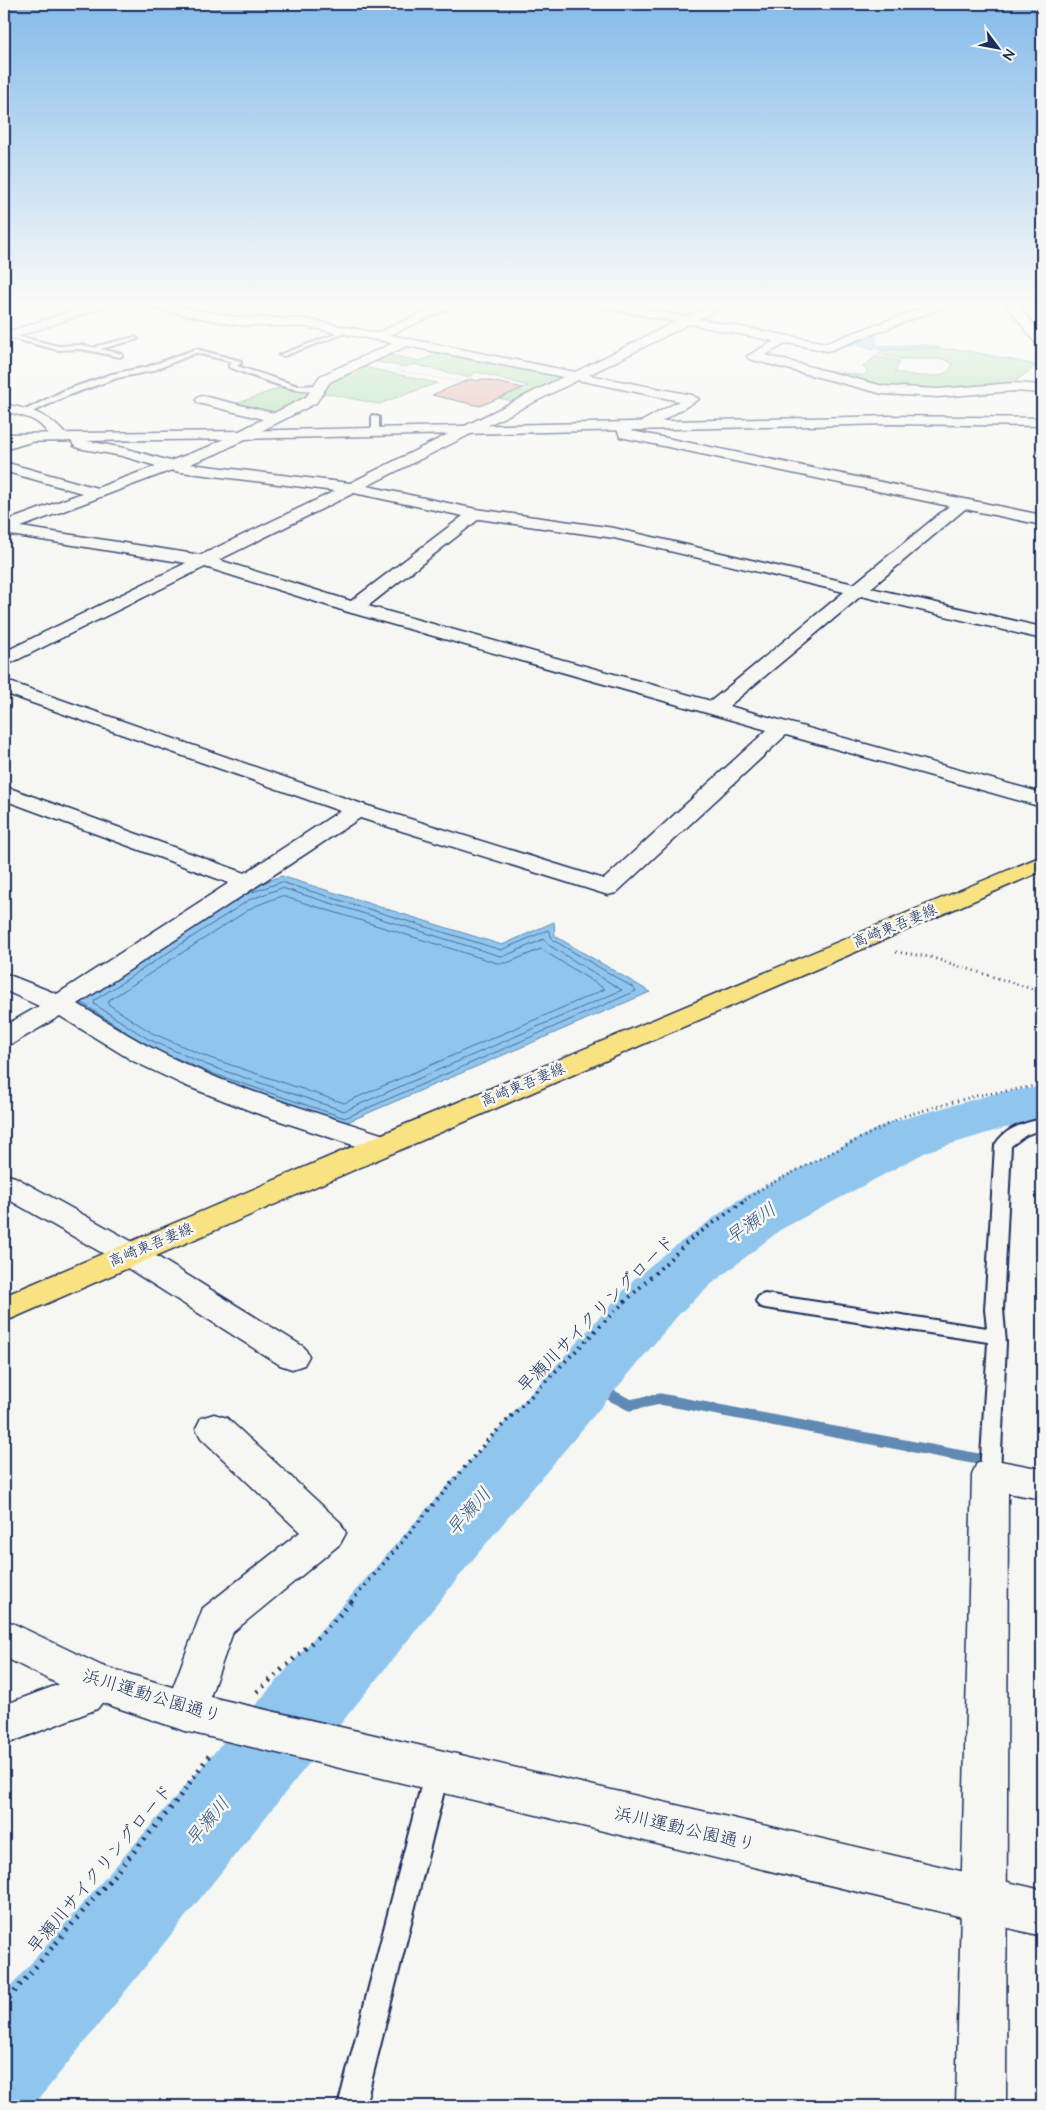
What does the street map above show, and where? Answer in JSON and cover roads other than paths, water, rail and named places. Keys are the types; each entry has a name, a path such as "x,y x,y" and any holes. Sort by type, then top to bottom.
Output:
{"main road":[{"name":"高崎東吾妻線","path":"4,1310 129,1254 1042,863"}],"street":[{"path":"206,400 275,418"},
{"path":"4,528 212,450 310,400"},
{"path":"4,658 352,488 524,400"},
{"path":"642,427 689,400"},
{"path":"4,408 25,412 43,420 83,445 124,452 173,466 352,488 476,514 614,533 1042,633"},
{"path":"4,438 642,427 892,420 1042,422"},
{"path":"624,427 625,434 1042,520"},
{"path":"4,446 26,438"},
{"path":"4,466 99,493"},
{"path":"715,708 962,503"},
{"path":"354,608 476,514"},
{"path":"4,528 204,561 354,608 1042,800"},
{"path":"4,686 357,810 608,888 782,727"},
{"path":"4,793 247,882"},
{"path":"4,1037 59,1005 357,810"},
{"path":"4,981 59,1005 143,1055 194,1079 266,1106 383,1145"},
{"path":"4,1184 129,1254 292,1356"},
{"path":"185,1711 217,1621 327,1533 214,1428"},
{"path":"981,2106 990,1474 1042,1484"},
{"name":"浜川運動公園通り","path":"4,1637 94,1682 185,1711 252,1709 328,1745 1042,1913"},
{"path":"4,1725 82,1695 94,1682"}],"lane":[{"path":"25,412 50,400"},
{"path":"375,417 376,432"},
{"path":"990,1474 996,1336 994,1310 1003,1145 1025,1128 1042,1124"},
{"path":"765,1300 996,1336"},
{"path":"351,2106 438,1770"}],"water":[{"path":"281,876 502,945 554,922 555,936 650,992 345,1123 203,1076 143,1049 76,1005 245,890"}],"waterway":[{"name":"早瀬川","path":"4,2066 448,1536 657,1296 692,1266 759,1215 908,1137 1001,1110 1042,1105"},
{"path":"582,1380 630,1405 660,1399 978,1459"}]}
